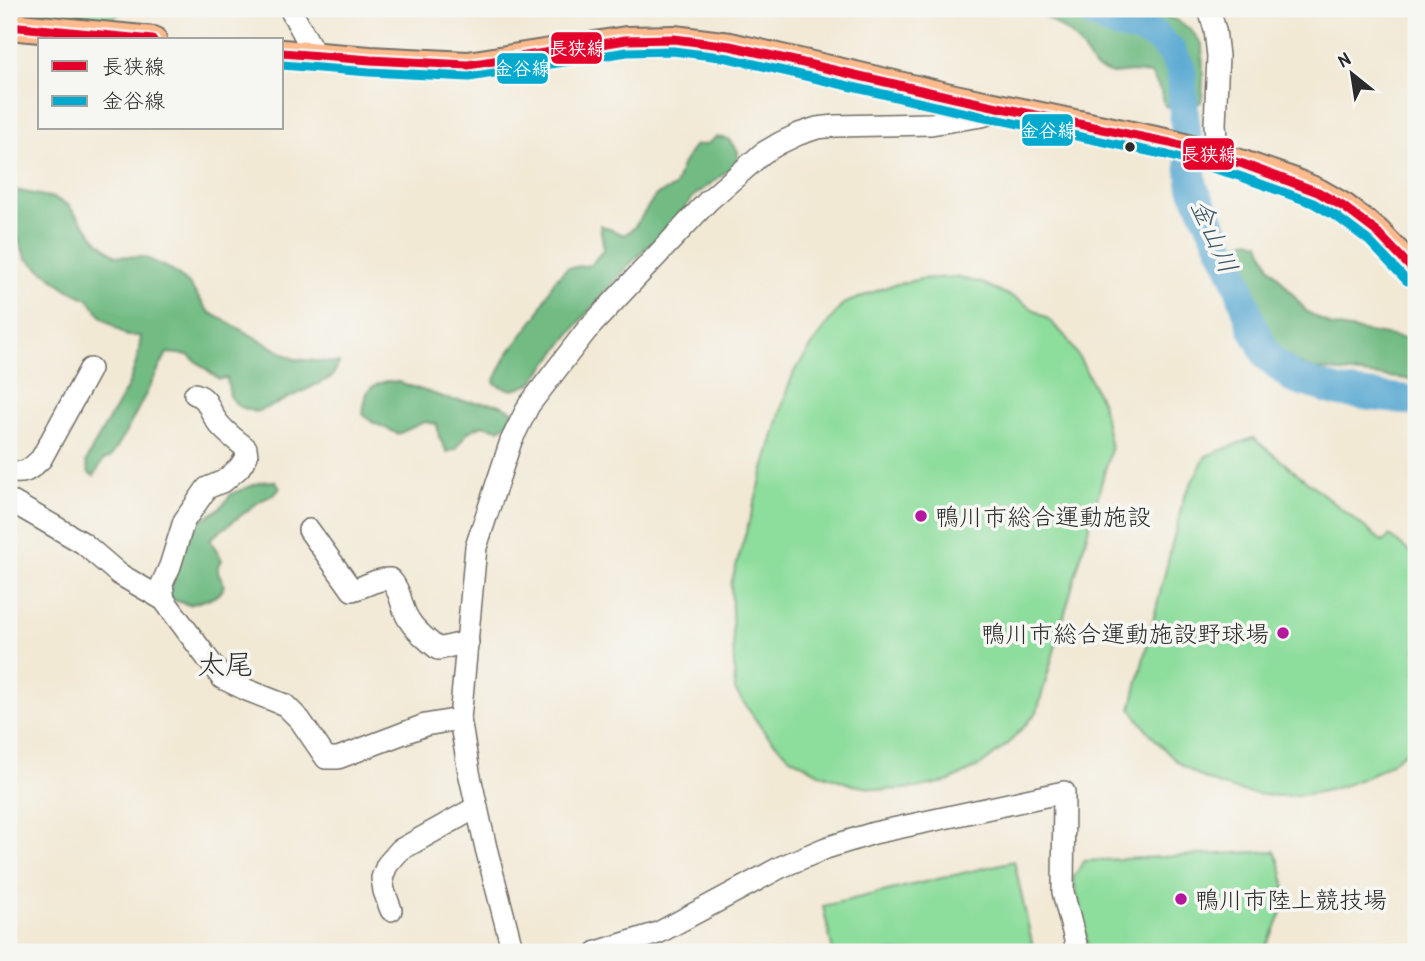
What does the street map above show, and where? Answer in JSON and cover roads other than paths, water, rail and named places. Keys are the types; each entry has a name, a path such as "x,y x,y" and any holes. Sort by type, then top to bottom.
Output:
{"main road":[{"path":"9,26 132,38"},
{"path":"284,53 468,65 644,39 674,39 730,46 1170,143 1281,176 1331,199 1366,222 1416,273"}],"street":[{"path":"290,9 316,56"},
{"path":"1209,9 1218,56 1215,155"},
{"path":"513,952 477,807 460,719 476,547 511,441 529,405 586,331 708,201 763,153 799,134 817,128 931,124 982,116 1008,108"},
{"path":"9,471 21,473 41,460 89,369"},
{"path":"164,600 162,584 184,522 207,488 224,481 239,468 247,456 246,448 216,420 203,396 195,394"},
{"path":"9,499 83,543 119,575 164,600 222,678 285,705 300,720 326,758 338,758 425,725 460,719"},
{"path":"309,530 352,590 381,579 390,579 397,586 408,619 421,635 438,649 468,642"},
{"path":"597,952 658,933 781,867 826,848 874,833 1064,792 1063,892 1078,952"},
{"path":"391,910 382,878 387,865 400,850 477,807"}],"waterway":[{"name":"金山川","path":"1085,9 1115,24 1156,36 1171,51 1181,69 1193,187 1235,275 1253,328 1268,357 1293,378 1340,392 1416,401"}],"place":[{"name":"鴨川市総合運動施設","path":"921,516"},
{"name":"鴨川市総合運動施設野球場","path":"1283,633"},
{"name":"鴨川市陸上競技場","path":"1181,899"}],"district":[{"name":"太尾","path":"225,664"}]}
